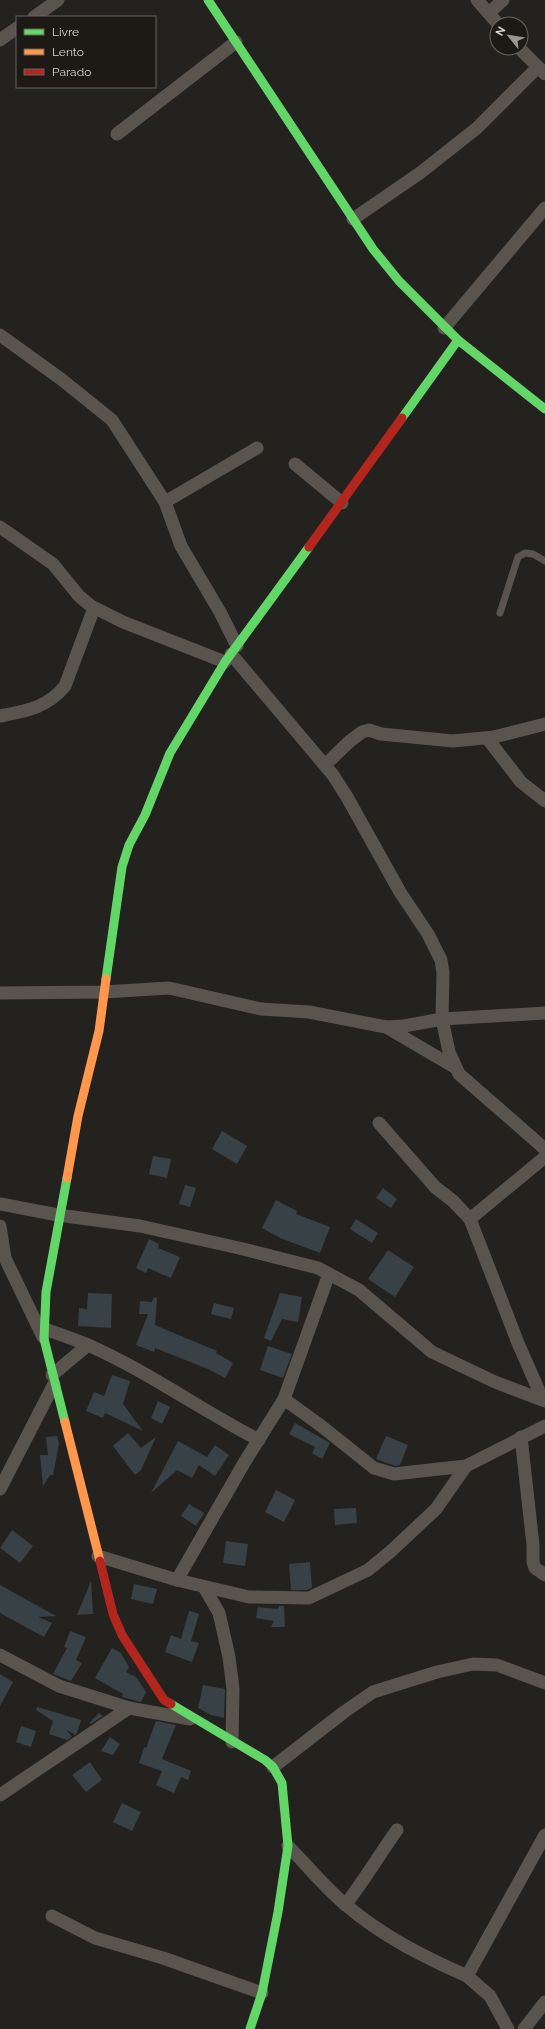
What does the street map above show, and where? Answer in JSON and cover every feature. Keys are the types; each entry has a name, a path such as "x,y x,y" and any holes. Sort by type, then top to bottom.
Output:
{"street":[{"path":"35,16 58,0"},
{"path":"208,0 373,249 399,281 444,328 545,409"},
{"path":"477,0 489,14 503,0"},
{"path":"0,40 16,29"},
{"path":"117,134 236,42"},
{"path":"353,219 420,173 477,128 541,71 527,56"},
{"path":"444,328 545,208"},
{"path":"0,335 61,379 112,420 165,502 181,546 220,612 231,654 325,765 347,797 400,892 428,934 441,960 443,973 442,1019 449,1052 456,1068 471,1086 545,1149"},
{"path":"250,2029 252,2019 262,1993 278,1912 288,1846 282,1783 273,1767 164,1700 122,1636 113,1614 53,1380 44,1334 46,1292 58,1215 78,1116 99,1031 116,902 122,867 129,845 145,815 170,753 231,654 458,340"},
{"path":"165,502 257,448"},
{"path":"296,464 342,502"},
{"path":"0,527 53,564 80,596 94,608 122,622 231,654"},
{"path":"0,716 18,714 56,697 65,686 94,608"},
{"path":"325,765 350,741 362,732 369,730 381,734 453,741 487,738 545,724"},
{"path":"487,738 521,782 545,801"},
{"path":"0,993 104,992 169,988 261,1009 309,1012 386,1027 404,1026 442,1019 545,1013"},
{"path":"386,1027 456,1068"},
{"path":"379,1124 435,1187 453,1201 470,1219 515,1336 544,1401"},
{"path":"470,1219 545,1157"},
{"path":"0,1204 58,1215 148,1227 318,1268 359,1290 432,1352 495,1382 544,1401"},
{"path":"0,1226 2,1258 44,1334 88,1345 136,1369 214,1416 258,1440"},
{"path":"176,1580 258,1440 284,1399 329,1274"},
{"path":"0,1489 53,1380 88,1345"},
{"path":"284,1399 320,1425 374,1468 383,1472 394,1474 466,1466 545,1426"},
{"path":"521,1437 533,1544 533,1562 535,1568 545,1575"},
{"path":"98,1556 176,1580 249,1597 309,1598 368,1570 390,1552 436,1509 466,1466"},
{"path":"204,1587 219,1613 229,1657 233,1689 232,1742"},
{"path":"0,1655 59,1686 129,1708 195,1720"},
{"path":"273,1767 344,1712 373,1692 437,1672 472,1664 496,1665 545,1683"},
{"path":"0,1795 129,1708"},
{"path":"346,1905 397,1830"},
{"path":"467,1976 545,1835"},
{"path":"288,1846 346,1905 405,1946 467,1976 490,1996 508,2029"},
{"path":"52,1916 96,1938 163,1958 262,1993"},
{"path":"524,2029 545,2002"}],"lane":[{"path":"500,613 518,557 525,553 533,554 545,561"}],"building":[{"path":"222,1131 247,1146 237,1164 212,1149"},
{"path":"153,1156 171,1159 167,1178 149,1174"},
{"path":"185,1185 196,1188 190,1207 179,1204"},
{"path":"383,1188 397,1199 391,1208 376,1198"},
{"path":"276,1200 297,1211 296,1214 330,1227 320,1253 280,1238 262,1228"},
{"path":"356,1219 378,1233 372,1243 350,1229"},
{"path":"149,1239 159,1244 158,1248 180,1257 171,1278 148,1268 146,1273 136,1268"},
{"path":"388,1250 414,1267 395,1297 368,1279"},
{"path":"88,1293 112,1294 111,1328 78,1326 79,1308 87,1309"},
{"path":"280,1293 302,1297 298,1322 282,1319 271,1341 264,1338"},
{"path":"154,1297 157,1298 155,1325 217,1351 216,1353 233,1363 225,1378 208,1369 155,1348 154,1352 136,1345 148,1314 139,1314 140,1301 152,1302"},
{"path":"214,1303 234,1308 231,1319 211,1314"},
{"path":"268,1346 292,1354 283,1378 260,1370"},
{"path":"112,1375 130,1381 123,1404 143,1431 105,1413 103,1418 86,1411 94,1392 104,1396"},
{"path":"158,1401 170,1407 162,1424 151,1418"},
{"path":"295,1423 330,1443 322,1459 312,1453 315,1447 289,1434"},
{"path":"128,1433 141,1448 156,1437 141,1470 135,1475 113,1446"},
{"path":"57,1436 59,1443 53,1475 50,1475 43,1486 40,1455 48,1455 46,1437"},
{"path":"386,1436 408,1445 400,1465 395,1466 376,1459"},
{"path":"178,1441 207,1457 215,1445 229,1455 215,1476 199,1465 192,1478 177,1470 151,1493"},
{"path":"276,1490 295,1500 284,1522 265,1512"},
{"path":"189,1504 204,1513 196,1526 181,1516"},
{"path":"356,1508 357,1523 335,1525 334,1509"},
{"path":"12,1530 33,1546 20,1563 0,1548"},
{"path":"226,1541 248,1544 245,1566 223,1563"},
{"path":"310,1562 312,1588 307,1590 291,1590 289,1564"},
{"path":"91,1581 93,1614 77,1615"},
{"path":"134,1584 157,1589 153,1604 131,1599"},
{"path":"0,1585 56,1616 38,1617 52,1623 44,1637 0,1613"},
{"path":"279,1606 284,1606 285,1627 271,1627 274,1621 256,1618 258,1607 278,1609"},
{"path":"189,1611 199,1614 191,1641 199,1643 192,1662 165,1652 171,1635 181,1639"},
{"path":"70,1631 86,1637 76,1660 82,1663 71,1681 53,1674 67,1648 64,1647"},
{"path":"112,1648 121,1653 129,1667 126,1672 136,1677 146,1692 141,1702 122,1697 123,1694 95,1678"},
{"path":"0,1674 13,1682 0,1706"},
{"path":"203,1685 225,1689 224,1718 211,1715 198,1708"},
{"path":"37,1707 81,1720 77,1733 75,1735 66,1729 72,1737 67,1740 49,1734 53,1721 36,1710"},
{"path":"99,1713 103,1716 91,1724 89,1723"},
{"path":"156,1721 176,1725 162,1759 191,1771 188,1780 181,1777 174,1793 156,1785 162,1771 139,1763 144,1747 146,1748"},
{"path":"21,1726 36,1731 31,1747 16,1742"},
{"path":"110,1737 120,1744 113,1755 101,1751"},
{"path":"90,1762 102,1780 86,1792 72,1775"},
{"path":"122,1803 141,1812 132,1831 113,1822"}],"traffic: fast":[{"path":"208,0 373,249 399,281 458,340 545,409"},
{"path":"402,418 458,340"},
{"path":"106,979 122,867 129,845 145,815 170,753 225,662 309,547"},
{"path":"65,1422 44,1339 46,1292 67,1178"},
{"path":"171,1704 265,1760 273,1767 282,1783 288,1846 278,1912 262,1993 250,2029"}],"traffic: slow":[{"path":"67,1178 78,1116 99,1031 106,979"},
{"path":"65,1422 100,1561"}],"traffic: jam":[{"path":"309,547 402,418"},
{"path":"100,1561 113,1614 122,1635 164,1700 171,1704"}]}
